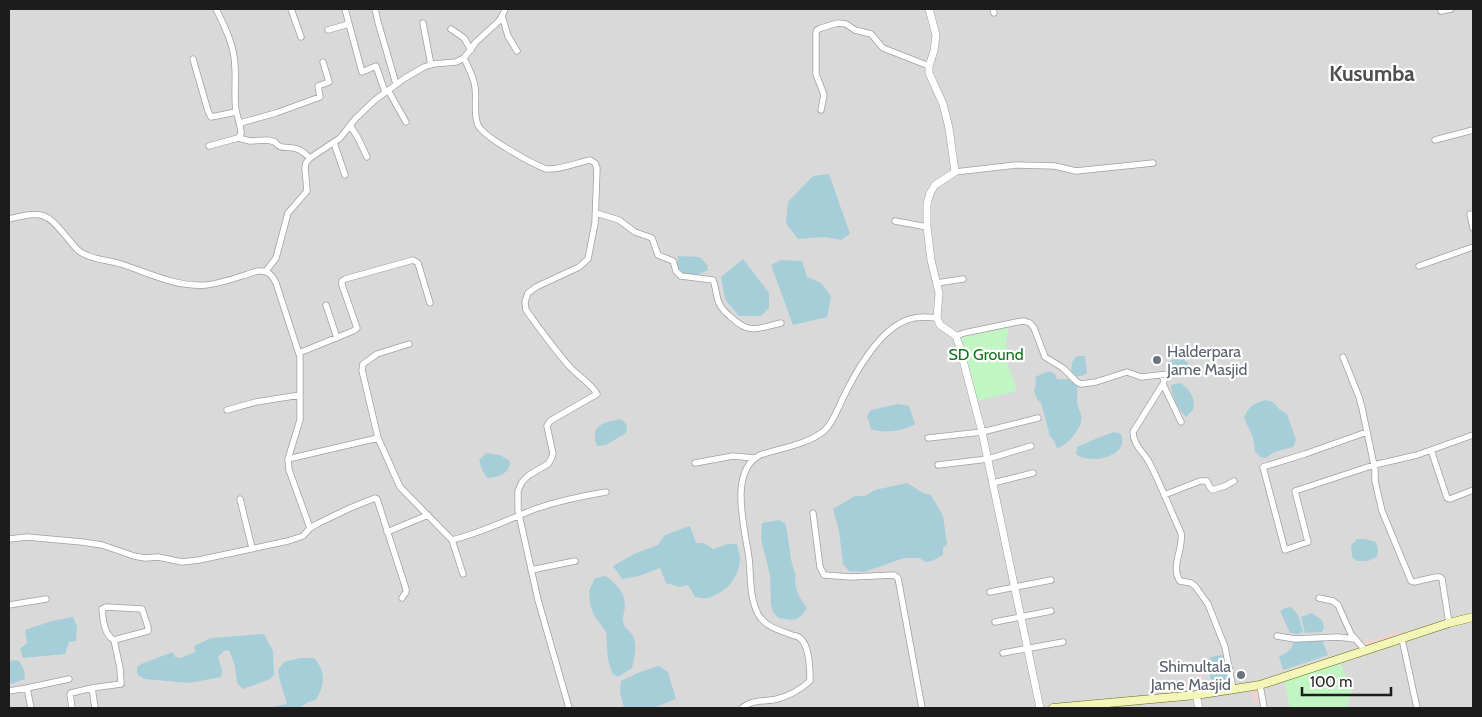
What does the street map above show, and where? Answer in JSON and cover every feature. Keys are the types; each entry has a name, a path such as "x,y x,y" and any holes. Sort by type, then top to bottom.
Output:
{"main road":[{"path":"1053,708 1196,695 1260,685 1449,623 1473,618"}],"street":[{"path":"216,9 229,36 235,64 236,112 241,134 238,138"},
{"path":"291,9 301,37"},
{"path":"345,9 362,72 376,66 387,91 406,122"},
{"path":"375,9 396,84"},
{"path":"266,271 276,258 288,213 307,191 305,168 310,158 334,143 367,107 396,84 430,65 456,62 464,58 476,42 502,16 505,9"},
{"path":"929,9 936,35 934,52 929,66 932,81 943,104 956,172"},
{"path":"1441,11 1451,9"},
{"path":"502,16 508,36 517,51"},
{"path":"423,23 430,65"},
{"path":"821,110 824,95 816,70 816,33 820,28 838,23 846,24 855,30 871,34 884,48 929,66"},
{"path":"328,30 349,24"},
{"path":"451,29 464,38 471,50"},
{"path":"464,58 475,86 477,121 480,129 501,144 546,169 554,169 585,161 593,161 596,168 596,223 588,259 579,267 536,287 528,293 525,302 526,310 560,355 571,368 594,388 597,394 554,418 547,426 553,454 551,459 548,464 530,475 519,487 519,516 531,570 570,708"},
{"path":"193,59 208,111 212,117 236,112"},
{"path":"240,123 276,113 320,97 318,86 329,82 323,62"},
{"path":"350,125 367,157"},
{"path":"1435,140 1473,130"},
{"path":"209,146 238,138 250,141 268,140 275,142 283,148 298,149 310,158"},
{"path":"334,143 344,175"},
{"path":"1040,708 982,432 956,336 940,325 937,318 939,293 926,227 927,204 930,193 935,185 956,172 1016,166 1055,166 1076,170 1153,162"},
{"path":"596,213 619,220 635,232 652,238 658,255 673,261 676,271 681,276 713,280 721,306 740,326 747,329 756,329 780,323"},
{"path":"9,219 31,214 42,215 52,220 79,252 118,262 164,280 187,285 208,285 258,271 266,271 272,276 299,353 300,420 288,459 290,478 310,528"},
{"path":"1470,214 1473,228"},
{"path":"895,222 926,227"},
{"path":"1419,266 1473,247"},
{"path":"299,353 357,328 342,284 342,281 345,279 416,260 430,303"},
{"path":"937,283 963,280"},
{"path":"326,305 337,338"},
{"path":"742,708 748,703 778,699 803,688 810,682 807,650 800,638 770,627 757,612 752,595 749,558 742,520 743,475 746,467 754,458 804,442 824,430 831,422 849,385 881,337 908,319 917,317 937,318"},
{"path":"956,336 1024,321 1030,323 1034,328 1045,357 1063,368 1081,384 1096,382 1127,372 1142,377 1196,371"},
{"path":"409,344 377,354 363,364 362,367 378,438 400,487 452,540 463,574"},
{"path":"1343,357 1359,397 1382,511 1409,580 1412,582 1436,577 1442,579 1449,623"},
{"path":"1162,375 1163,384 1181,422"},
{"path":"1163,384 1133,432 1133,438 1149,463 1181,533 1182,538 1176,576 1180,581 1191,583 1195,586 1208,604 1224,647 1233,689"},
{"path":"227,410 256,402 300,395"},
{"path":"928,438 982,432 1038,418"},
{"path":"1367,432 1263,467 1284,550 1308,542 1295,491 1374,465 1417,455 1473,436"},
{"path":"288,459 378,438"},
{"path":"938,464 988,459 1031,446"},
{"path":"1431,450 1447,498 1450,499 1473,490"},
{"path":"695,463 734,456 754,458"},
{"path":"993,483 1033,473"},
{"path":"1164,495 1200,481 1207,481 1208,486 1212,490 1234,481"},
{"path":"452,540 470,536 555,503 606,492"},
{"path":"9,539 27,537 88,543 108,547 134,556 145,558 158,557 182,562 288,541 303,536 310,528 319,523 375,498 377,499 406,589 402,598"},
{"path":"240,499 252,548"},
{"path":"813,513 820,567 824,575 844,577 894,575 898,578 922,708"},
{"path":"387,532 428,515"},
{"path":"531,570 575,561"},
{"path":"990,592 1051,580"},
{"path":"1319,598 1333,601 1338,605 1351,634 1366,651"},
{"path":"9,605 46,599"},
{"path":"72,708 71,693 121,684 120,668 114,640 107,633 102,609 106,607 142,609 148,631 114,640"},
{"path":"995,622 1051,611"},
{"path":"1276,636 1295,640 1338,637 1355,640"},
{"path":"1402,639 1417,708"},
{"path":"1003,654 1063,642"},
{"path":"9,690 9,692 69,679"},
{"path":"1260,685 1264,708"},
{"path":"27,688 31,708"},
{"path":"92,688 95,708"},
{"path":"1196,695 1199,708"}],"shaded area":[{"path":"9,9 1473,9 1473,708 9,708"},
{"path":"1399,631 1400,635 1364,646 1362,642"},
{"path":"1202,671 1202,680 1208,680 1210,686 1184,690 1183,684 1187,678 1196,679 1197,672"},
{"path":"1258,688 1261,703 1253,703 1250,689"}],"green space":[{"name":"SD Ground","path":"1007,326 1008,364 1017,391 977,401 959,337"},
{"path":"1340,661 1352,692 1346,708 1290,708 1284,680"}],"water":[{"path":"829,174 850,234 841,240 825,237 798,239 786,223 788,202 813,176"},
{"path":"678,256 700,257 707,265 708,270 697,275 676,272"},
{"path":"743,259 769,293 769,308 761,316 739,316 725,299 721,277"},
{"path":"781,260 802,261 807,277 821,283 831,296 827,317 793,325 771,265"},
{"path":"1077,356 1085,356 1087,373 1082,376 1075,376 1071,373 1072,362"},
{"path":"1179,356 1188,363 1189,368 1169,369 1170,361"},
{"path":"1049,371 1055,374 1057,379 1068,379 1077,386 1077,402 1081,417 1080,426 1075,434 1068,442 1057,448 1050,436 1041,403 1034,391 1035,377"},
{"path":"1180,383 1189,391 1194,403 1192,411 1186,417 1174,398 1171,385"},
{"path":"1265,400 1273,402 1280,410 1287,414 1296,440 1293,447 1274,452 1266,458 1260,457 1255,451 1253,437 1244,418 1252,406"},
{"path":"898,404 909,406 915,424 894,431 876,431 871,429 867,416 871,410"},
{"path":"621,419 627,425 626,433 606,445 597,446 595,433 597,429 604,423"},
{"path":"1114,432 1121,434 1122,442 1120,448 1114,453 1099,459 1090,459 1076,454 1077,447"},
{"path":"486,453 500,455 510,461 506,472 500,476 487,478 479,460"},
{"path":"907,483 923,493 931,495 943,516 947,544 943,548 943,555 932,561 926,562 919,558 904,558 864,572 849,571 843,564 839,531 833,509 855,496 865,496 875,490"},
{"path":"779,520 785,523 792,563 796,574 796,588 807,608 801,616 794,619 778,618 773,612 770,575 761,539 762,523"},
{"path":"690,526 696,543 704,543 713,549 728,544 737,544 740,560 737,573 730,584 720,593 706,598 695,597 688,585 680,587 666,583 660,568 639,576 622,579 613,566 634,554 658,545 665,535"},
{"path":"1357,539 1376,542 1377,557 1368,561 1357,561 1352,557 1351,546"},
{"path":"606,576 618,587 623,596 625,607 623,622 635,641 635,655 632,668 618,677 612,673 608,660 606,632 594,615 590,604 589,591 595,578"},
{"path":"1291,607 1298,615 1303,632 1298,634 1290,633 1280,611"},
{"path":"1312,613 1322,620 1324,627 1322,632 1305,633 1301,617"},
{"path":"73,617 77,627 76,641 69,642 65,654 23,658 20,649 27,643 25,630 52,621"},
{"path":"264,634 273,651 274,675 270,679 243,689 237,683 235,666 229,650 224,651 218,657 222,670 221,677 189,683 144,679 137,674 137,667 141,664 173,652 175,657 181,658 195,652 194,646 211,638"},
{"path":"1322,640 1328,655 1283,670 1279,656 1292,647 1294,641"},
{"path":"1222,655 1229,683 1215,685 1209,673 1208,660 1211,657"},
{"path":"300,658 314,658 321,668 323,678 316,700 308,702 301,708 271,708 287,704 278,670 284,662"},
{"path":"9,661 19,661 24,670 25,679 11,684"},
{"path":"659,666 668,672 676,699 653,708 624,707 620,693 621,681"}],"place":[{"name":"Halderpara Jame Masjid","path":"1157,360"},
{"name":"Shimultala Jame Masjid","path":"1241,675"}],"district":[{"name":"Kusumba","path":"1372,74"}]}
